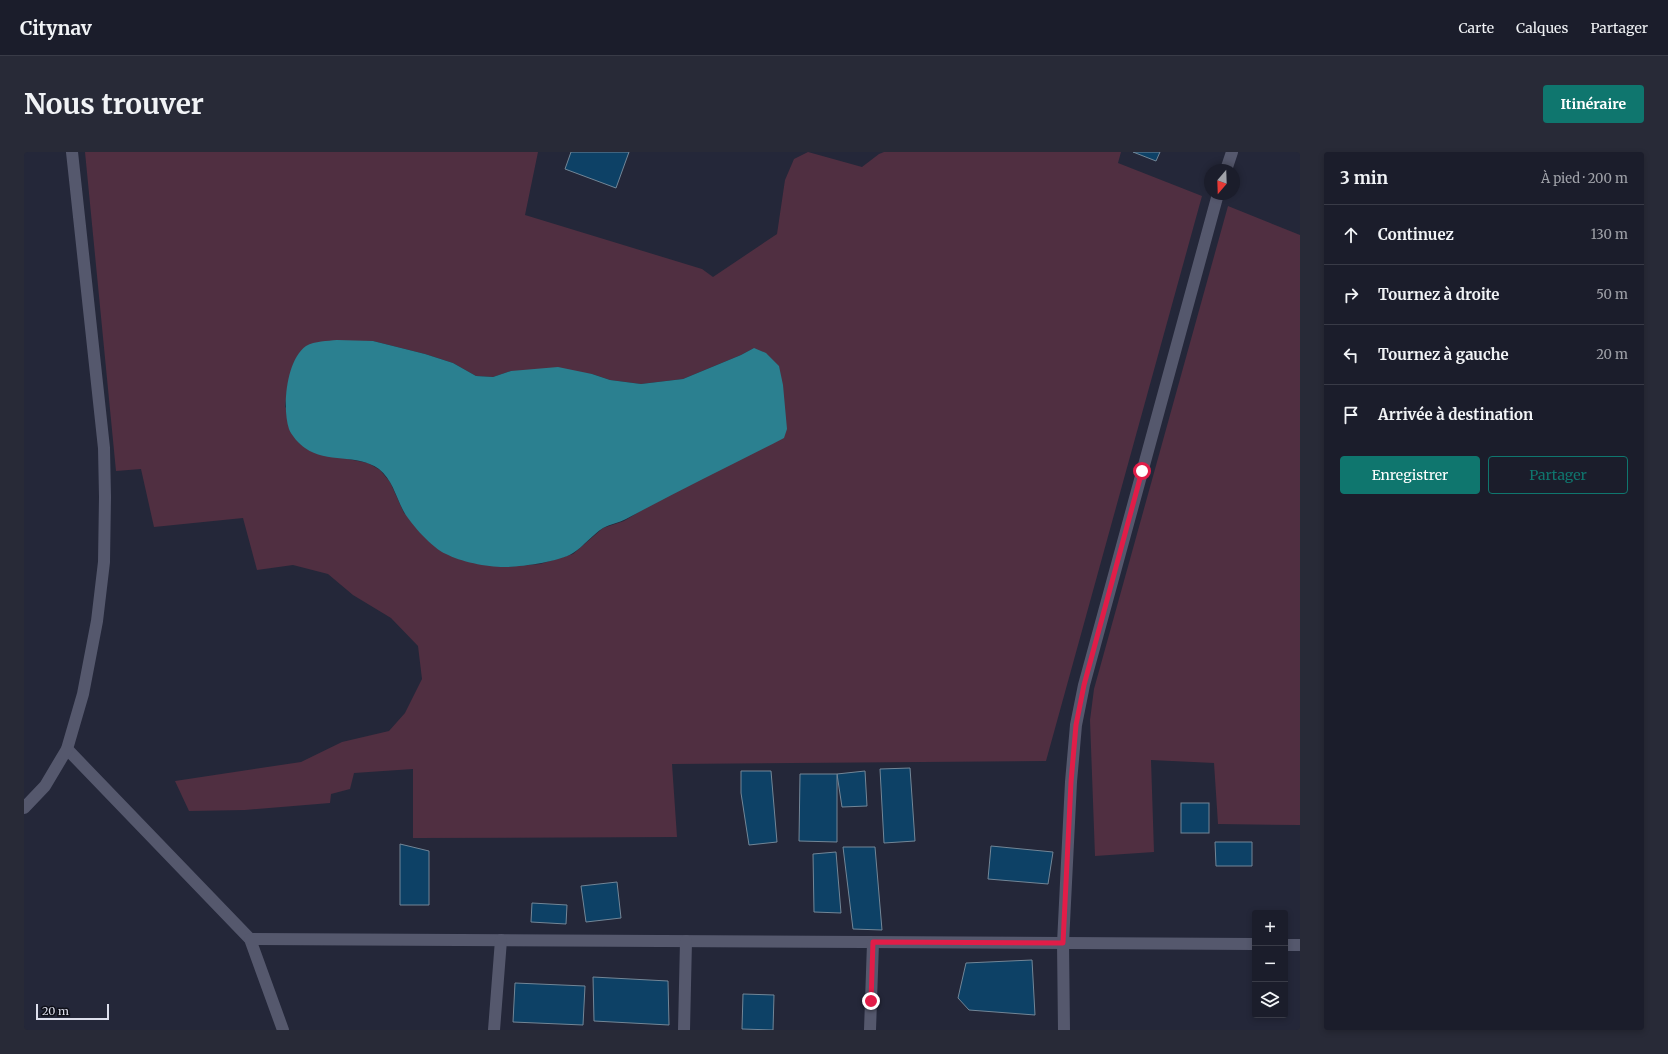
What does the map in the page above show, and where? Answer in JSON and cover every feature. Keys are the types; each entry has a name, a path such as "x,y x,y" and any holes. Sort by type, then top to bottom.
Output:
{"street":[{"path":"24,808 45,786 67,748 83,694 97,621 104,562 104,448 72,152"},
{"path":"1228,164 1232,152"},
{"path":"1064,1030 1063,943 1071,782 1076,725 1082,692 1216,200"},
{"path":"67,748 250,939 283,1030"},
{"path":"250,939 1252,944"},
{"path":"494,1030 501,940"},
{"path":"684,1030 686,941"},
{"path":"870,1030 873,942"},
{"path":"1288,945 1300,945"}],"shaded area":[{"path":"85,152 538,152 525,215 702,269 713,277 777,234 785,180 794,159 808,152 862,167 884,152 1121,152 1118,163 1202,196 1046,761 672,764 677,837 413,838 413,769 354,773 350,789 331,794 330,803 245,810 189,811 175,781 301,762 342,742 389,731 405,713 422,679 418,646 391,618 353,595 328,574 293,565 257,570 243,518 154,527 141,469 116,471","holes":["373,341 425,354 453,363 476,376 493,377 511,371 592,374 610,380 641,384 683,379 741,355 754,348 647,507 624,521 603,528 573,554 540,564 505,567 476,563 404,513 390,482 380,470 368,463 348,459 285,407 288,384 294,362"]},
{"path":"1228,206 1300,235 1300,825 1218,824 1214,763 1151,760 1154,852 1095,856 1090,720 1094,689"}],"water":[{"path":"337,340 373,341 425,354 453,363 476,376 493,377 511,371 558,367 592,374 610,380 641,384 683,379 741,355 754,348 766,353 779,366 783,385 787,429 784,438 623,520 603,528 577,550 567,556 542,563 515,566 493,567 476,564 452,557 440,551 428,541 407,517 391,483 379,469 361,461 323,456 314,453 303,447 292,434 287,420 286,397 287,385 294,362 299,353 306,346 317,342"}],"building":[{"path":"571,152 629,152 616,188 565,169"},
{"path":"1133,152 1160,152 1156,161"},
{"path":"910,768 915,841 884,843 880,769"},
{"path":"741,771 771,771 777,842 749,845 741,793"},
{"path":"865,771 867,806 842,807 837,774"},
{"path":"800,774 837,774 837,842 799,841"},
{"path":"1181,803 1209,803 1209,833 1181,833"},
{"path":"1215,842 1252,842 1252,866 1216,866"},
{"path":"400,844 429,851 429,905 400,905"},
{"path":"991,846 1053,852 1048,884 988,879"},
{"path":"843,847 875,847 882,930 853,929"},
{"path":"836,852 841,913 814,912 813,854"},
{"path":"617,882 621,918 586,922 581,886"},
{"path":"532,903 567,905 566,924 531,922"},
{"path":"1032,960 1035,1015 969,1010 958,998 966,963"},
{"path":"593,977 668,981 669,1025 594,1021"},
{"path":"515,983 585,986 583,1025 513,1022"},
{"path":"743,994 774,995 773,1030 742,1029"}],"route":[{"path":"871,1001 873,942 1063,943 1071,782 1076,725 1084,685 1142,471"}]}
